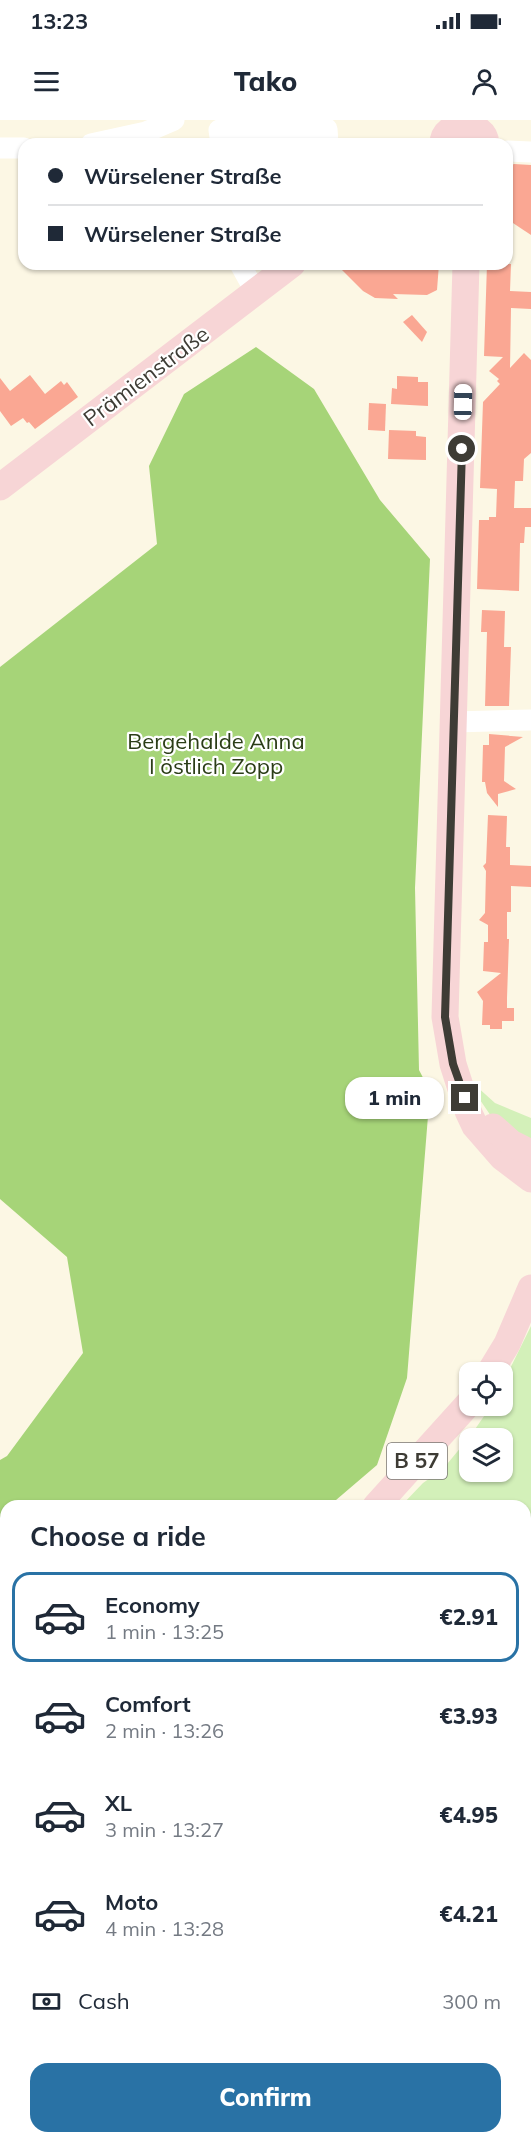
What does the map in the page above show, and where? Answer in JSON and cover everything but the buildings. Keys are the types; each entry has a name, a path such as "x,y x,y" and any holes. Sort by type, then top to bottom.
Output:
{"main road":[{"path":"442,137 450,126 460,121 471,122 499,137"},
{"name":"Prämienstraße","path":"0,487 247,273 262,270"},
{"path":"466,270 445,1017 450,1053 468,1111 476,1126 502,1157 531,1179"},
{"path":"461,1085 496,1131 530,1152"},
{"path":"496,1362 507,1344 531,1288"},
{"name":"B 57","path":"381,1500 459,1414"}],"street":[{"path":"118,138 146,132 174,120"},
{"path":"220,138 219,130 327,129 328,138"},
{"path":"0,148 18,148"},
{"path":"453,722 531,720"}],"green space":[{"name":"Bergehalde Anna I östlich Zopp","path":"256,347 314,389 380,500 430,559 415,888 419,1070 430,1091 407,1378 377,1465 336,1500 0,1500 0,1460 7,1456 83,1353 67,1257 0,1199 0,667 157,544 149,466 184,394"},
{"path":"475,1085 495,1103 531,1118 531,1141 493,1119 478,1097"},
{"path":"531,1326 531,1500 407,1500 423,1483 443,1469 459,1450 459,1482 513,1482 513,1428 476,1428 484,1416 513,1416 513,1363"}],"route":[{"path":"462,449 445,1017 453,1064 465,1098"}]}
